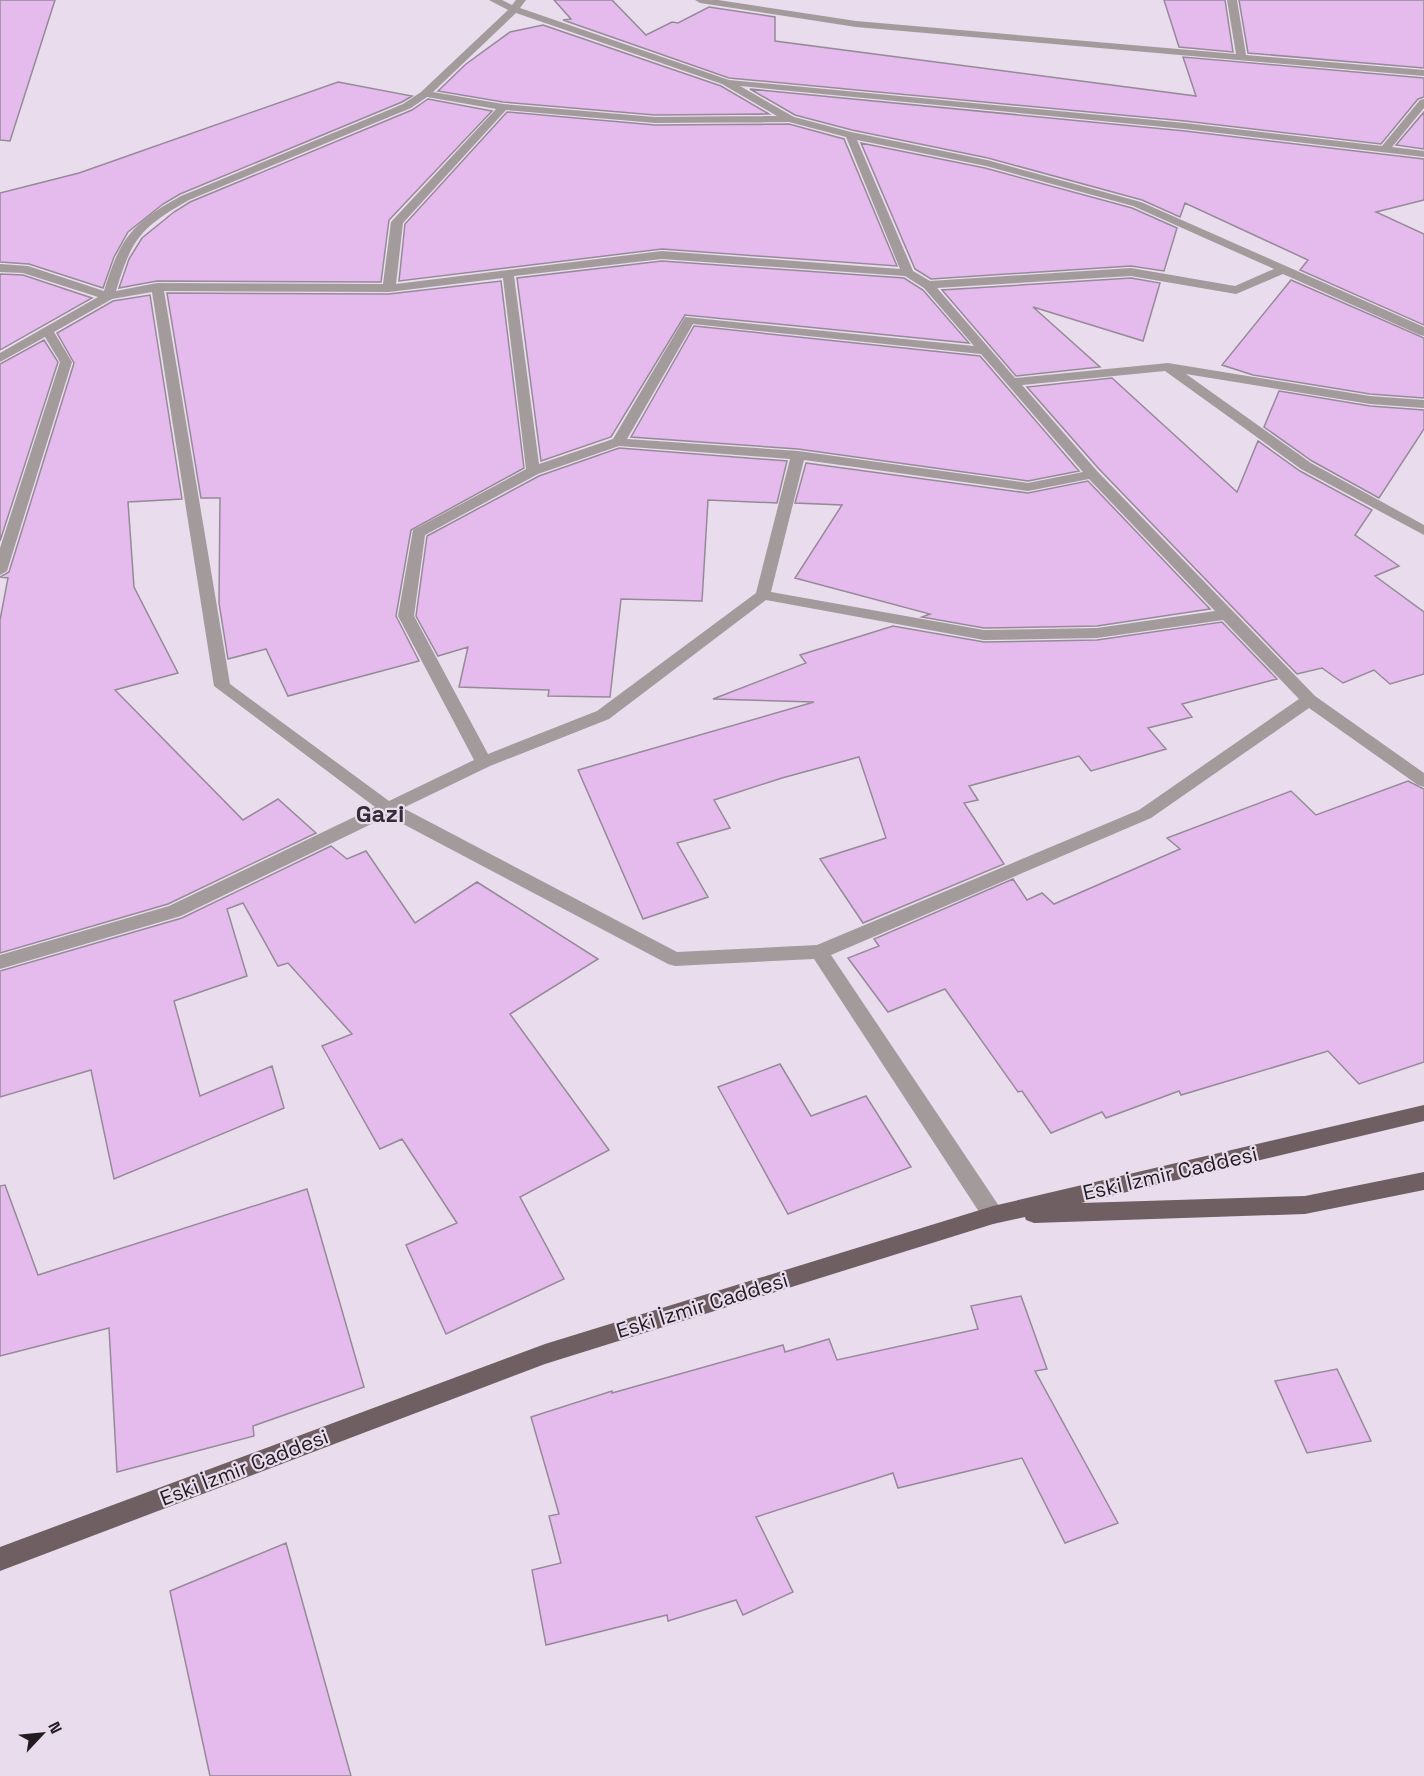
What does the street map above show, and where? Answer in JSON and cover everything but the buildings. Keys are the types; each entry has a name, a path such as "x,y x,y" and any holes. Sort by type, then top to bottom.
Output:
{"main road":[{"name":"Eski İzmir Caddesi","path":"0,1560 545,1354 993,1215 1424,1113"},
{"path":"993,1215 1305,1205 1424,1181"}],"street":[{"path":"494,0 517,5 726,82 790,119 849,135 987,163 1137,204 1424,332"},
{"path":"700,0 856,24 1424,73"},
{"path":"1232,0 1240,56"},
{"path":"108,296 125,247 149,221 185,198 390,115 425,94 517,5"},
{"path":"726,82 1185,126 1424,154"},
{"path":"425,94 503,107 655,120 790,119"},
{"path":"1384,150 1424,102"},
{"path":"389,288 397,222 503,107"},
{"path":"849,135 908,273"},
{"path":"0,358 108,296 157,287 389,288 662,255 908,273 928,285 1092,474 1309,700 1424,781"},
{"path":"0,268 24,269 108,296"},
{"path":"928,285 1131,272 1236,290 1282,270"},
{"path":"508,273 533,471"},
{"path":"157,287 222,686 386,807 675,958 819,952 1145,814 1309,700"},
{"path":"618,442 689,320 985,351"},
{"path":"0,571 66,362 47,330"},
{"path":"1011,382 1168,367 1370,400 1424,404"},
{"path":"1168,367 1306,466 1424,531"},
{"path":"484,762 406,616 418,533 533,471 618,442 798,455 1028,487 1092,474"},
{"path":"0,962 175,911 386,807 484,762 603,715 763,595 798,455"},
{"path":"763,595 984,635 1097,633 1228,614"},
{"path":"819,952 993,1215"}],"district":[{"name":"Gazi","path":"380,813"}]}
